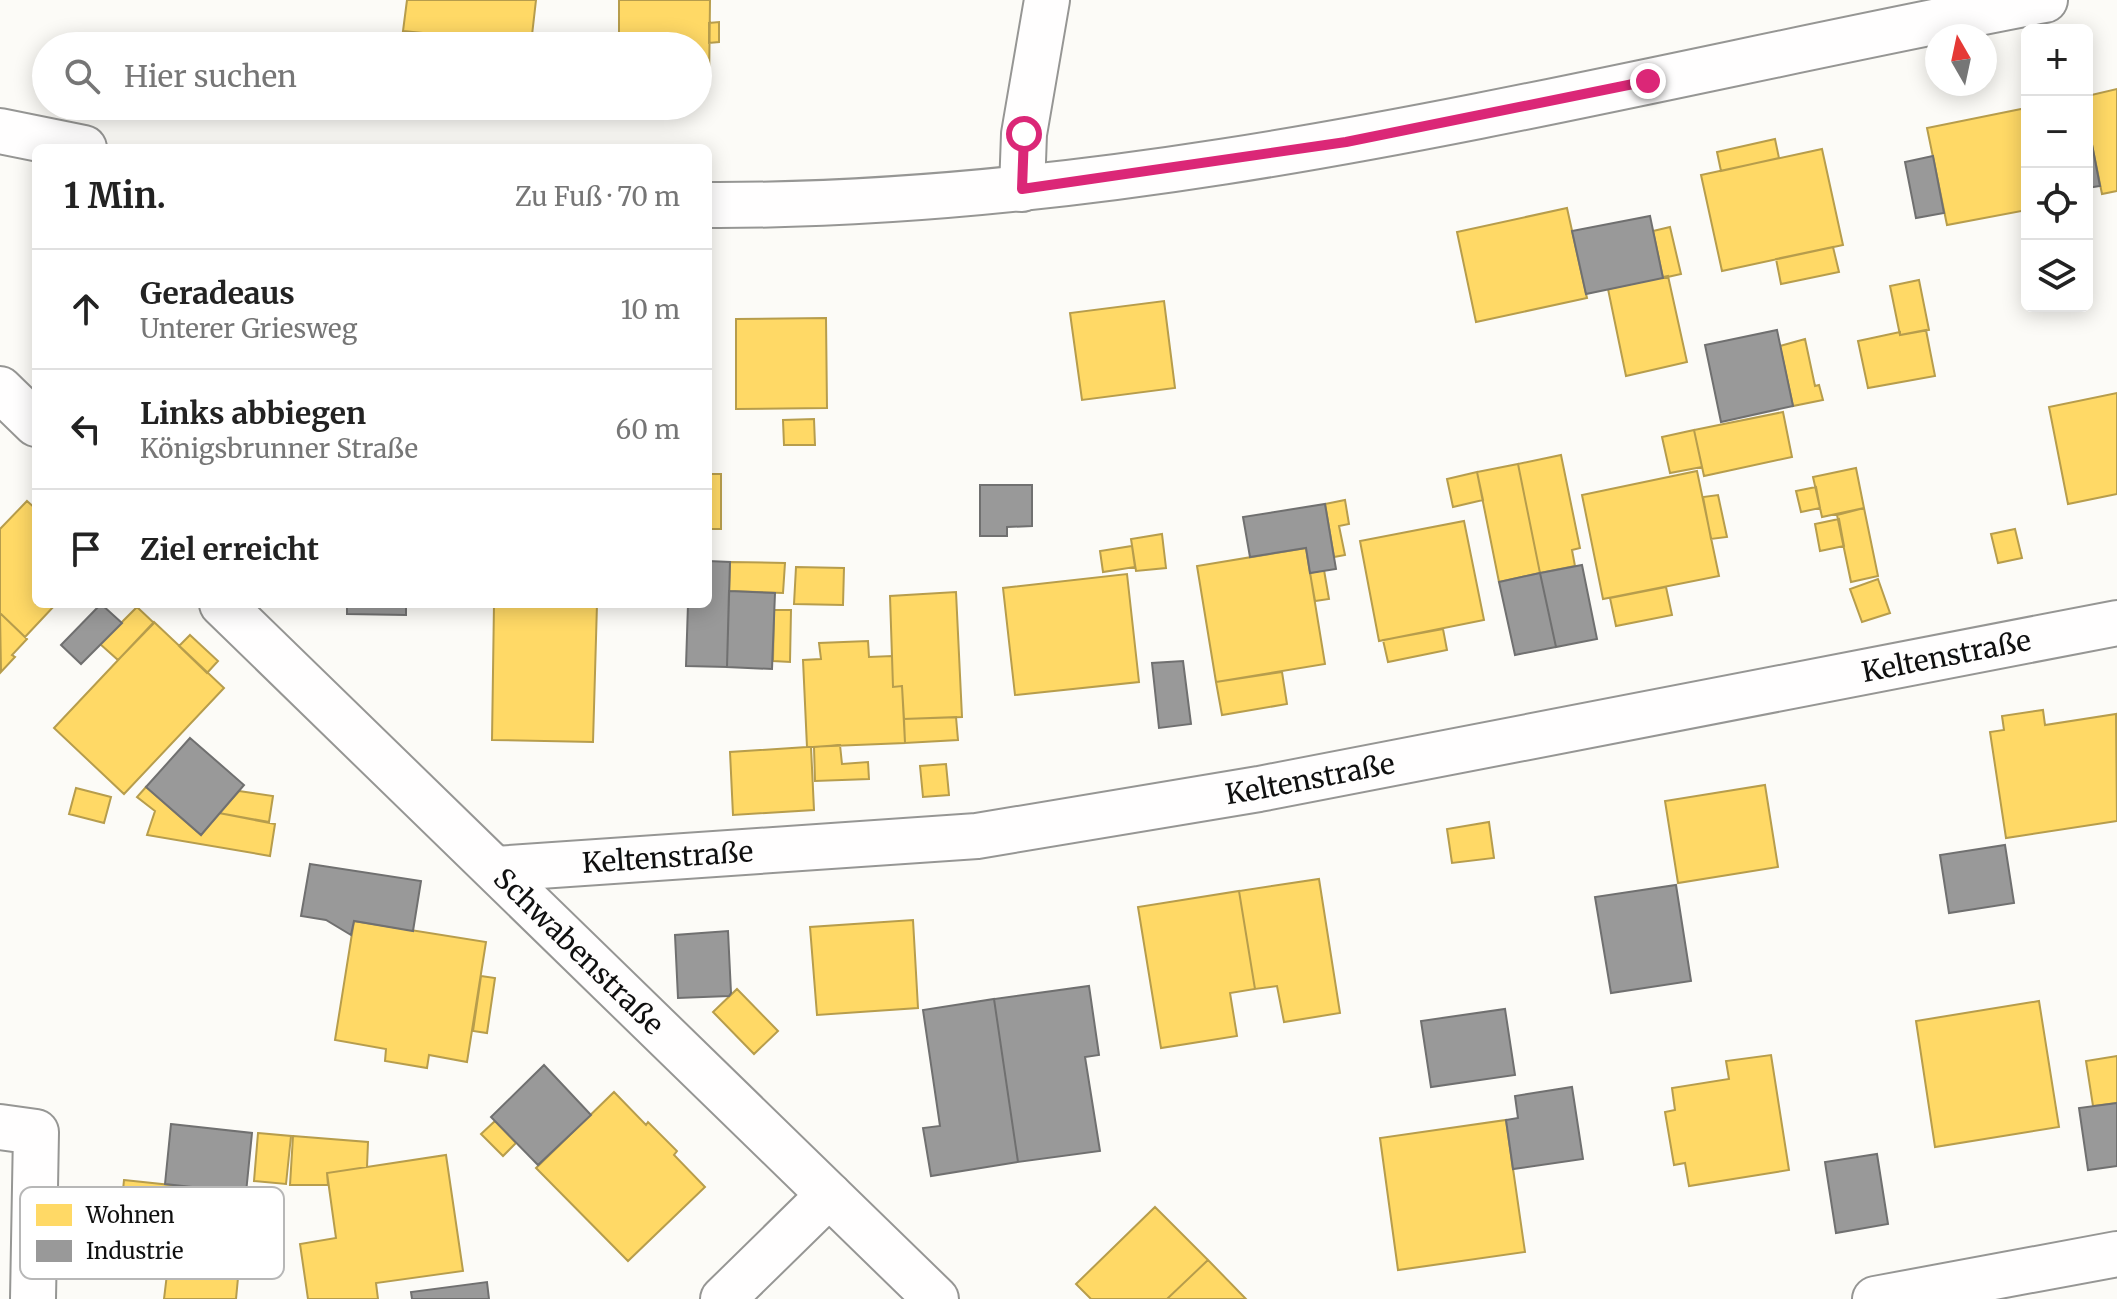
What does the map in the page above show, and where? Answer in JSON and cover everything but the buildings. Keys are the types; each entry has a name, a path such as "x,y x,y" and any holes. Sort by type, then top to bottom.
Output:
{"street":[{"path":"1022,189 1024,134 1047,0"},
{"path":"712,205 1022,189 1346,142 2045,0"},
{"path":"0,131 64,144"},
{"path":"0,389 32,420"},
{"name":"Schwabenstraße","path":"226,608 936,1299"},
{"name":"Keltenstraße","path":"496,869 977,836 1259,789 2117,623"},
{"path":"0,1127 36,1132 35,1187"},
{"path":"723,1299 829,1195"},
{"path":"1875,1299 2117,1254"},
{"path":"33,1279 33,1299"}],"route":[{"path":"1024,134 1022,189 1346,142 1648,81"}]}
